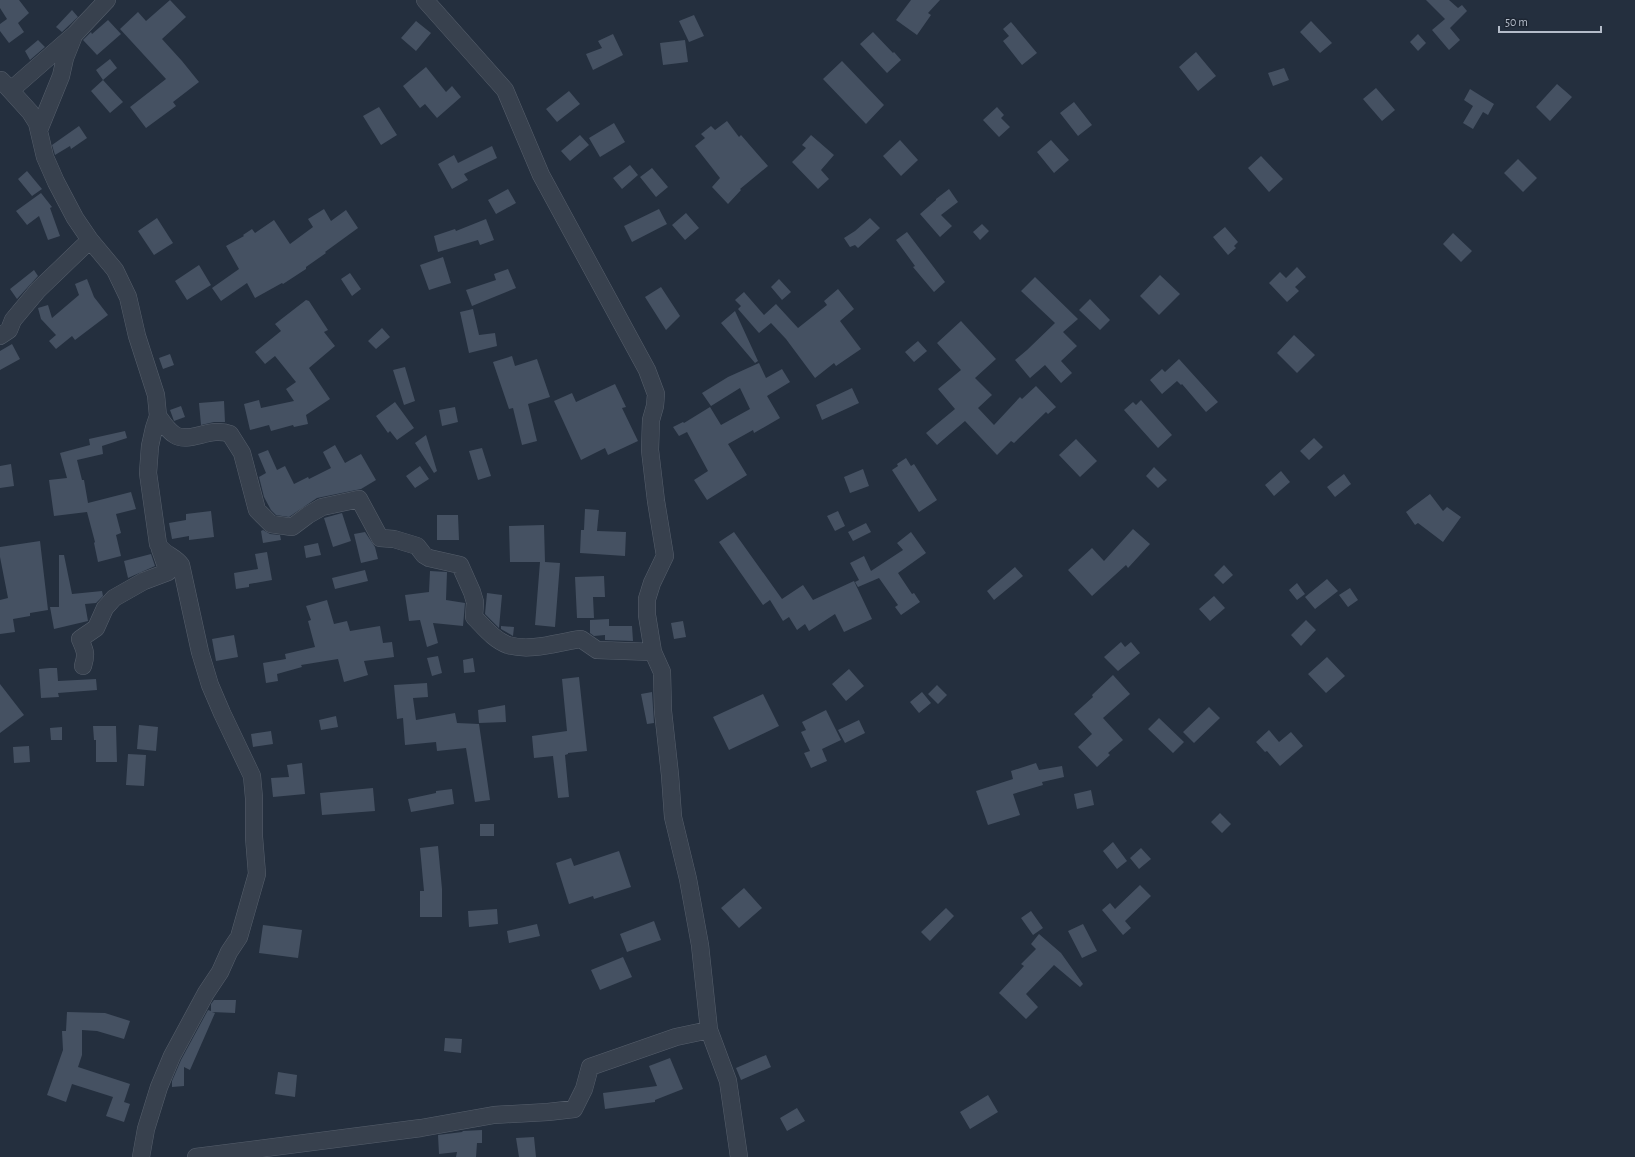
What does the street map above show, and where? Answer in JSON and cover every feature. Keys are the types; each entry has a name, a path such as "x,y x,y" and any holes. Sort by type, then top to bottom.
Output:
{"street":[{"path":"0,80 11,90 75,34 107,0"},
{"path":"425,0 505,90 541,174 646,370 656,394 656,406 651,420 650,450 656,501 665,556 652,583 647,599 647,615 653,652 662,672 663,711 673,817 688,879 700,945 709,1030 728,1081 739,1157"},
{"path":"39,130 59,82 65,58 75,34"},
{"path":"0,80 30,112 38,123 45,157 56,182 75,218 90,240 115,270 122,283 128,297 136,336 156,395 158,416 150,446 148,473 158,544 168,572 144,581 114,598 105,608 96,628 80,639 86,651 83,666"},
{"path":"0,336 9,330 12,320 38,290 90,240"},
{"path":"158,416 168,430 176,436 187,438 216,431 230,434 242,453 257,510 271,524 292,527 322,507 359,498 380,538 394,539 416,546 429,558 460,565 475,602 474,617 495,637 507,644 533,647 581,639 597,650 653,652"},
{"path":"141,1157 146,1129 159,1087 172,1056 206,994 220,972 229,952 239,937 257,874 252,776 210,685 200,652 181,565 179,561 160,549"},
{"path":"196,1157 421,1128 494,1115 574,1109 584,1089 590,1067 676,1036 709,1030"}],"building":[{"path":"0,0 19,0 29,13 18,23 24,32 9,43 0,31 0,24 7,19 0,8"},
{"path":"170,0 186,17 162,39 199,82 173,102 176,106 146,128 130,107 166,79 120,29 138,12 146,21"},
{"path":"911,0 940,0 928,13 931,15 917,35 896,20"},
{"path":"1426,0 1449,0 1458,8 1462,5 1467,11 1450,28 1460,40 1449,50 1432,30 1445,19"},
{"path":"72,10 78,17 62,32 56,27"},
{"path":"694,15 704,36 689,42 679,21"},
{"path":"108,20 121,34 97,55 83,40 91,32 92,34"},
{"path":"416,21 431,33 416,51 401,38"},
{"path":"1311,21 1332,43 1320,53 1300,32"},
{"path":"1011,22 1037,53 1022,65 1003,41 1009,36 1003,29"},
{"path":"873,32 901,60 887,73 860,44"},
{"path":"613,34 623,55 593,70 586,54 602,48 598,41"},
{"path":"1418,34 1426,43 1418,51 1410,42"},
{"path":"38,40 45,47 30,60 25,51"},
{"path":"685,40 688,62 663,65 660,43"},
{"path":"1196,52 1216,76 1198,91 1179,67"},
{"path":"110,59 117,68 103,80 96,70"},
{"path":"842,61 884,105 866,124 823,79"},
{"path":"426,67 446,92 452,86 461,97 437,118 425,104 420,108 403,86"},
{"path":"1284,68 1289,80 1273,86 1268,73"},
{"path":"103,80 123,102 110,113 91,91"},
{"path":"1557,84 1572,97 1550,121 1536,107"},
{"path":"1376,88 1395,110 1382,121 1363,99"},
{"path":"1470,89 1494,104 1488,115 1483,112 1473,129 1463,123 1473,106 1464,100"},
{"path":"569,91 580,104 557,122 546,109"},
{"path":"1074,102 1092,125 1078,136 1060,113"},
{"path":"379,107 397,135 381,145 363,116"},
{"path":"997,107 1004,115 1001,118 1010,127 999,137 983,120"},
{"path":"727,121 739,137 741,135 768,166 740,189 741,190 728,204 712,187 720,178 695,146 705,138 701,134 711,126 715,130"},
{"path":"614,123 625,142 600,157 589,138"},
{"path":"79,126 87,138 71,149 70,146 55,155 52,145"},
{"path":"580,135 589,145 570,161 561,151"},
{"path":"811,135 834,155 821,170 829,179 818,189 792,162 806,148 802,145"},
{"path":"900,140 918,160 901,176 883,156"},
{"path":"1051,140 1069,160 1054,173 1037,152"},
{"path":"492,146 497,158 464,174 468,180 452,189 438,164 454,155 458,163"},
{"path":"1261,156 1283,179 1269,192 1248,168"},
{"path":"1518,159 1537,178 1523,192 1504,173"},
{"path":"630,165 638,175 622,189 613,178"},
{"path":"652,168 668,187 656,197 640,177"},
{"path":"27,171 42,189 32,196 18,179"},
{"path":"508,189 516,203 496,214 488,200"},
{"path":"949,189 958,202 941,215 952,226 940,237 920,214"},
{"path":"41,193 52,207 50,208 60,236 48,240 39,216 27,225 16,211"},
{"path":"324,209 331,221 346,210 358,228 325,252 326,253 306,267 306,269 283,284 282,283 255,298 247,283 221,301 212,288 239,269 226,246 244,236 243,235 252,229 255,233 274,220 290,244 313,227 308,219"},
{"path":"659,209 667,224 632,242 624,226"},
{"path":"686,213 699,228 685,240 672,225"},
{"path":"157,218 173,243 154,255 138,231"},
{"path":"870,218 880,228 858,248 855,245 850,247 844,238"},
{"path":"486,219 494,240 480,245 478,240 438,252 434,236 455,229 456,231"},
{"path":"982,224 989,231 980,240 973,232"},
{"path":"1225,227 1238,242 1234,246 1236,248 1228,255 1213,237"},
{"path":"907,232 945,282 934,292 913,267 915,266 896,240"},
{"path":"1453,233 1472,251 1461,262 1443,244"},
{"path":"443,257 451,283 429,290 420,265"},
{"path":"199,265 211,285 187,300 175,281"},
{"path":"1297,267 1306,277 1295,287 1299,291 1287,302 1269,283 1280,272 1286,278"},
{"path":"508,269 516,288 472,306 466,290 496,280 494,274"},
{"path":"34,270 38,276 17,299 10,289"},
{"path":"350,273 361,289 352,296 341,279"},
{"path":"1160,275 1180,294 1159,315 1140,296"},
{"path":"1035,277 1078,319 1063,332 1077,346 1061,361 1072,373 1061,383 1045,365 1030,378 1015,360 1055,323 1021,291"},
{"path":"87,279 94,297 108,315 75,340 72,336 56,349 49,341 56,335 41,319 38,308 48,305 52,318 79,295 75,284"},
{"path":"779,279 791,292 782,300 771,287"},
{"path":"661,287 680,316 666,330 645,297"},
{"path":"838,289 854,309 840,321 861,349 836,366 834,363 815,378 786,339 771,323 759,333 738,309 741,306 735,300 744,292 764,315 776,304 798,328 827,305 824,301"},
{"path":"1090,299 1110,320 1100,330 1079,310"},
{"path":"306,300 309,301 328,330 324,332 335,346 309,368 330,399 306,415 308,424 294,427 293,425 271,431 269,425 250,430 244,404 259,400 261,408 294,401 286,389 296,382 275,356 265,364 255,352 281,331 275,324"},
{"path":"473,309 479,335 495,333 497,346 469,353 460,312"},
{"path":"735,311 758,361 755,363 721,323"},
{"path":"961,321 996,359 975,378 992,395 978,408 994,425 1020,397 1022,399 1036,386 1056,407 1048,414 1046,412 1014,443 1011,441 997,455 965,421 937,445 926,433 955,409 938,389 961,370 937,343"},
{"path":"382,328 390,337 376,349 368,341"},
{"path":"1294,335 1315,355 1297,373 1277,353"},
{"path":"918,341 927,351 914,362 905,352"},
{"path":"12,344 20,359 0,370 0,351"},
{"path":"170,354 174,365 163,369 159,358"},
{"path":"512,356 515,366 537,359 550,397 528,404 537,441 522,445 513,408 509,409 493,362"},
{"path":"1179,359 1218,402 1206,412 1182,384 1181,385 1177,381 1162,394 1150,380 1162,369 1165,372"},
{"path":"759,363 766,378 782,369 790,382 767,396 780,418 754,433 753,430 728,444 747,475 707,500 694,480 708,471 687,432 679,436 673,427 683,422 684,423 710,407 721,425 750,409 740,388 711,406 702,393 728,377"},
{"path":"405,367 415,401 404,405 393,370"},
{"path":"615,384 626,407 622,408 638,441 608,455 605,448 581,460 554,401 572,393 576,402"},
{"path":"852,388 859,403 822,420 816,405"},
{"path":"1141,400 1172,435 1158,448 1124,410 1133,402 1136,405"},
{"path":"224,401 225,422 214,422 201,425 199,403"},
{"path":"395,402 414,428 397,440 390,431 388,433 376,416"},
{"path":"181,406 185,417 174,421 170,410"},
{"path":"455,407 458,422 442,426 439,410"},
{"path":"125,431 127,438 102,446 103,454 77,460 82,480 84,480 88,503 131,492 136,509 116,514 121,533 116,535 121,556 98,562 95,542 87,512 54,516 49,480 67,478 60,453 90,445 89,439"},
{"path":"426,435 437,471 434,473 415,443"},
{"path":"1314,438 1323,447 1309,460 1300,451"},
{"path":"1076,439 1097,461 1080,477 1059,455"},
{"path":"335,445 345,463 361,454 376,480 361,489 317,498 289,517 276,515 271,510 264,497 259,477 266,473 258,454 268,450 277,470 285,466 294,484 308,477 309,479 331,468 323,452"},
{"path":"482,448 491,476 478,480 469,451"},
{"path":"906,458 911,466 914,464 937,500 919,512 892,470 898,466 897,464"},
{"path":"11,464 14,486 0,488 0,466"},
{"path":"420,466 429,479 415,488 406,476"},
{"path":"1154,467 1167,480 1158,488 1146,476"},
{"path":"863,469 869,486 850,493 844,477"},
{"path":"1281,471 1290,482 1274,496 1265,485"},
{"path":"1344,474 1351,484 1335,497 1327,487"},
{"path":"1430,494 1443,511 1447,507 1461,517 1443,542 1418,523 1415,525 1406,512"},
{"path":"585,509 599,510 597,531 626,532 625,556 580,553 581,530 584,530"},
{"path":"211,511 214,537 189,540 189,536 172,539 169,523 186,520 186,514"},
{"path":"838,511 845,526 835,531 827,516"},
{"path":"342,513 351,541 333,547 324,518"},
{"path":"437,515 458,515 459,540 437,540"},
{"path":"866,523 871,532 853,541 848,532"},
{"path":"544,525 545,562 560,563 555,627 535,625 540,562 510,562 509,526"},
{"path":"1133,529 1150,544 1128,568 1126,565 1092,596 1068,570 1092,548 1104,561"},
{"path":"263,530 270,534 280,535 281,540 263,543 261,531"},
{"path":"365,532 375,547 378,559 361,563 354,534"},
{"path":"734,532 782,599 803,585 813,600 854,581 872,619 844,632 835,614 809,631 805,624 797,630 789,617 783,621 770,600 763,605 719,542"},
{"path":"911,532 926,553 898,573 912,594 914,593 920,602 901,615 895,607 898,605 879,578 858,587 855,582 859,580 850,563 864,556 871,571 903,550 897,543"},
{"path":"40,541 48,610 30,613 30,616 13,619 15,632 0,634 0,600 8,598 0,557 0,547"},
{"path":"318,543 321,555 306,558 304,546"},
{"path":"267,552 272,580 249,584 249,587 236,589 234,573 258,569 255,554"},
{"path":"151,554 155,566 128,578 124,561"},
{"path":"59,555 64,555 72,594 102,591 103,596 96,603 85,604 88,621 54,629 50,607 59,607"},
{"path":"1224,565 1233,575 1223,584 1214,575"},
{"path":"1015,567 1023,576 994,600 987,591"},
{"path":"365,570 368,581 335,589 332,578"},
{"path":"430,571 447,572 446,600 465,603 463,626 433,623 438,643 427,647 420,620 409,621 405,595 429,592"},
{"path":"604,576 605,597 593,597 594,618 577,618 575,577"},
{"path":"1327,579 1338,591 1315,609 1305,597"},
{"path":"1297,583 1305,594 1297,600 1289,590"},
{"path":"1350,588 1358,600 1348,607 1339,595"},
{"path":"487,593 502,595 499,628 485,614"},
{"path":"1214,596 1225,608 1210,621 1199,609"},
{"path":"327,600 334,624 347,621 350,631 380,626 383,643 392,642 394,657 364,661 368,675 344,682 338,659 301,665 302,667 277,674 278,681 266,683 263,663 286,659 285,654 315,647 308,621 311,620 306,606"},
{"path":"609,619 609,626 632,626 633,641 605,640 605,635 594,636 590,633 590,620"},
{"path":"1306,620 1316,630 1301,646 1291,635"},
{"path":"683,621 686,637 674,639 671,623"},
{"path":"501,626 514,627 513,636 501,629"},
{"path":"234,635 238,657 216,661 212,639"},
{"path":"1121,642 1125,647 1131,642 1140,653 1118,671 1104,657"},
{"path":"438,656 442,673 432,676 427,658"},
{"path":"1327,657 1345,676 1326,693 1308,674"},
{"path":"473,658 475,672 464,673 463,660"},
{"path":"57,668 58,681 96,679 97,690 58,693 59,697 41,698 39,669"},
{"path":"849,669 864,686 846,701 832,684"},
{"path":"1113,675 1130,694 1103,718 1123,740 1108,753 1110,755 1097,767 1078,747 1092,734 1074,714 1093,697 1092,695"},
{"path":"579,677 587,751 568,753 565,755 569,797 558,798 553,756 534,758 532,736 567,731 562,679"},
{"path":"427,683 428,697 413,698 416,720 455,713 457,723 479,724 490,800 475,802 466,748 437,751 436,742 405,745 403,718 397,719 394,685"},
{"path":"0,684 24,715 0,733"},
{"path":"937,685 947,695 938,704 928,694"},
{"path":"652,692 654,723 647,724 641,694"},
{"path":"922,692 931,703 919,713 910,702"},
{"path":"763,694 779,726 729,750 713,717"},
{"path":"505,705 506,722 479,723 478,710"},
{"path":"1209,707 1220,718 1194,743 1183,732"},
{"path":"826,710 841,740 822,749 827,761 811,768 804,753 810,751 801,732 806,730 802,722"},
{"path":"336,716 338,727 321,730 319,720"},
{"path":"1159,718 1184,742 1173,753 1148,729"},
{"path":"859,720 865,733 845,743 838,730"},
{"path":"139,725 158,727 156,751 137,749"},
{"path":"93,726 116,726 117,762 96,762 96,740 94,740"},
{"path":"62,727 62,740 51,740 50,728"},
{"path":"1269,730 1279,742 1291,732 1303,746 1280,766 1267,751 1265,752 1256,742"},
{"path":"271,731 273,744 253,747 251,734"},
{"path":"29,746 30,762 14,763 13,747"},
{"path":"128,754 146,755 144,786 126,785"},
{"path":"302,763 305,794 273,797 271,778 289,777 287,765"},
{"path":"1036,763 1039,770 1062,766 1064,777 1042,782 1043,785 1013,794 1020,815 988,825 976,791 1013,779 1011,771"},
{"path":"373,788 375,811 322,815 320,793"},
{"path":"452,789 454,804 411,812 408,799 436,793 436,791"},
{"path":"1091,790 1094,805 1077,809 1074,794"},
{"path":"1220,813 1231,824 1222,833 1211,822"},
{"path":"480,824 494,824 494,836 480,836"},
{"path":"1113,842 1127,861 1117,869 1103,851"},
{"path":"438,846 442,889 442,917 420,917 420,891 424,891 420,848"},
{"path":"1141,848 1151,859 1139,869 1130,858"},
{"path":"619,851 631,887 594,899 593,896 569,904 556,863 571,858 574,866"},
{"path":"1140,885 1151,896 1125,921 1131,928 1123,935 1102,910 1110,903 1115,909"},
{"path":"744,888 762,908 739,928 721,908"},
{"path":"946,908 954,916 930,941 921,932"},
{"path":"497,909 498,924 469,927 468,911"},
{"path":"1031,911 1043,928 1033,935 1021,918"},
{"path":"654,921 661,940 627,952 620,934"},
{"path":"537,924 540,936 509,943 507,931"},
{"path":"1083,924 1097,951 1082,958 1068,931"},
{"path":"263,925 302,930 298,958 259,953"},
{"path":"1039,934 1061,953 1083,984 1080,987 1054,965 1026,994 1038,1007 1026,1019 999,993 1024,966 1021,964 1036,949 1031,944"},
{"path":"623,957 632,977 600,990 591,970"},
{"path":"214,1000 236,1000 235,1013 212,1012 215,1013 190,1070 184,1067 184,1086 172,1087 172,1081 181,1060 208,1010 211,1011 211,1004"},
{"path":"67,1012 105,1013 130,1021 124,1039 97,1031 82,1030 82,1055 78,1067 130,1084 124,1102 130,1104 124,1122 106,1116 113,1097 72,1084 66,1102 47,1095 63,1050 62,1031 66,1031"},
{"path":"445,1038 462,1039 461,1053 444,1051"},
{"path":"766,1055 771,1067 741,1080 736,1068"},
{"path":"670,1058 683,1089 655,1100 655,1102 605,1109 603,1093 657,1086 649,1066"},
{"path":"278,1072 297,1075 295,1097 275,1094"},
{"path":"988,1095 998,1112 970,1129 960,1112"},
{"path":"797,1108 805,1121 787,1131 780,1118"},
{"path":"482,1130 482,1143 477,1143 476,1157 456,1157 457,1152 439,1154 438,1135"},
{"path":"534,1137 536,1157 519,1157 516,1138"}]}
